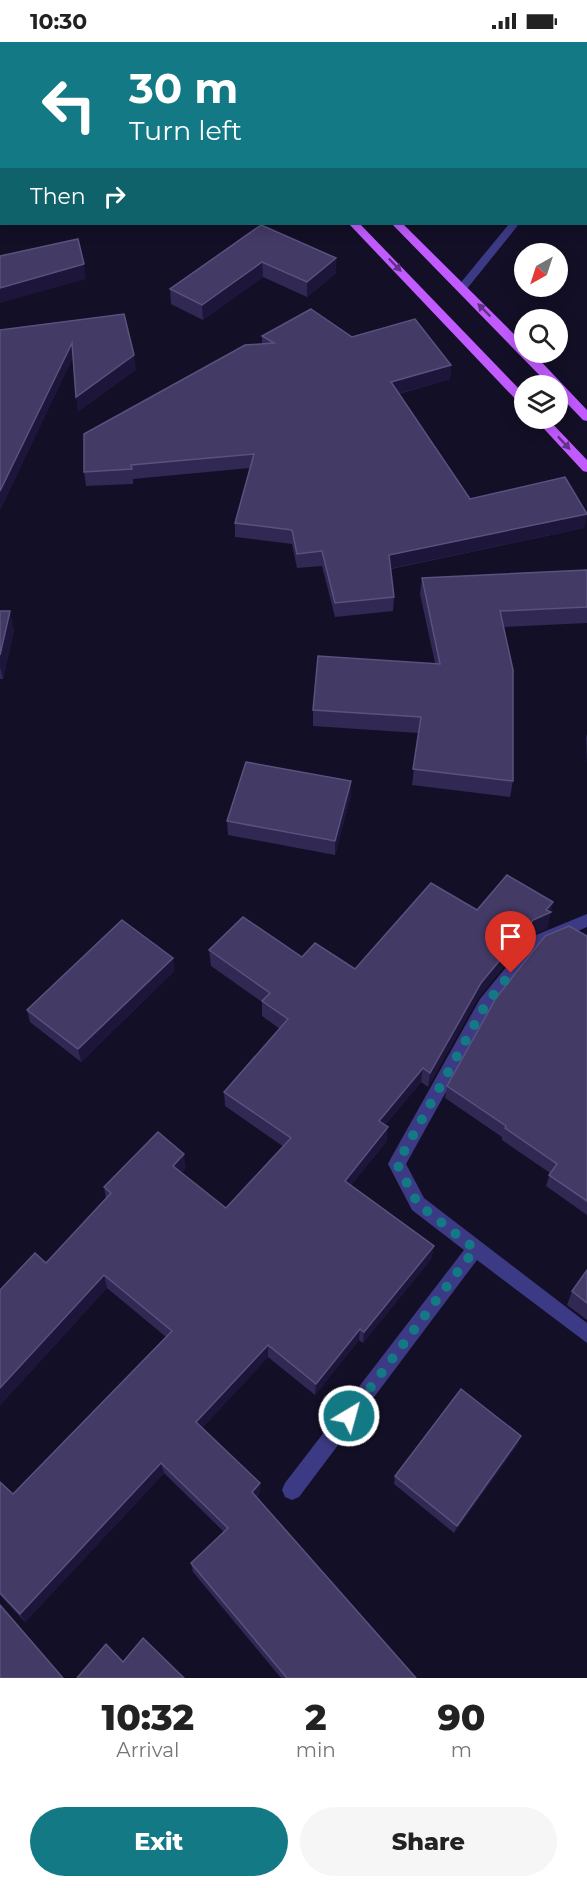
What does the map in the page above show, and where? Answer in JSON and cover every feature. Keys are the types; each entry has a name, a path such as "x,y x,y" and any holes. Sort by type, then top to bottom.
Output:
{"main road":[{"path":"355,225 514,391"},
{"path":"398,225 514,341"},
{"path":"535,363 547,375"},
{"path":"568,397 587,417"},
{"path":"550,429 587,468"}],"street":[{"path":"462,288 513,225"},
{"path":"587,920 536,942 486,1004 397,1164 418,1204 587,1334"},
{"path":"292,1490 475,1249"}],"building":[{"path":"261,225 336,258 307,282 262,262 202,305 170,289"},
{"path":"78,239 84,264 0,288 0,256"},
{"path":"311,309 352,337 415,319 451,365 391,382 470,499 565,477 587,514 389,555 394,597 335,603 322,551 297,554 292,530 235,523 254,454 131,465 132,469 84,472 84,434 245,345 274,343 262,336"},
{"path":"124,314 134,355 76,397 72,343 0,491 0,330"},
{"path":"587,570 587,607 500,611 513,670 513,781 413,769 421,717 313,710 318,656 440,664 422,578"},
{"path":"0,611 10,611 0,655"},
{"path":"246,762 351,781 335,841 227,821"},
{"path":"507,875 553,902 546,910 551,912 533,920 481,983 430,1073 423,1068 379,1121 388,1127 345,1181 434,1246 364,1332 360,1329 316,1384 268,1345 196,1422 260,1483 252,1492 416,1678 287,1678 191,1563 228,1528 161,1463 20,1614 0,1593 0,1482 13,1494 172,1331 104,1275 0,1388 0,1290 35,1253 46,1263 111,1193 104,1187 158,1132 184,1154 173,1166 226,1208 291,1138 224,1092 288,1019 262,1001 270,993 209,950 243,917 302,957 315,943 355,969 431,883 477,910"},
{"path":"122,920 173,958 78,1049 27,1010"},
{"path":"569,926 587,936 587,1201 549,1175 557,1164 447,1086 496,998 545,936"},
{"path":"587,1270 587,1303 572,1291"},
{"path":"461,1389 521,1436 457,1526 395,1476"},
{"path":"0,1605 63,1678 0,1678"},
{"path":"143,1638 184,1678 77,1678 106,1644 123,1662"}],"route":[{"path":"349,1416 475,1249 418,1204 397,1164 486,1004 511,973"}]}
